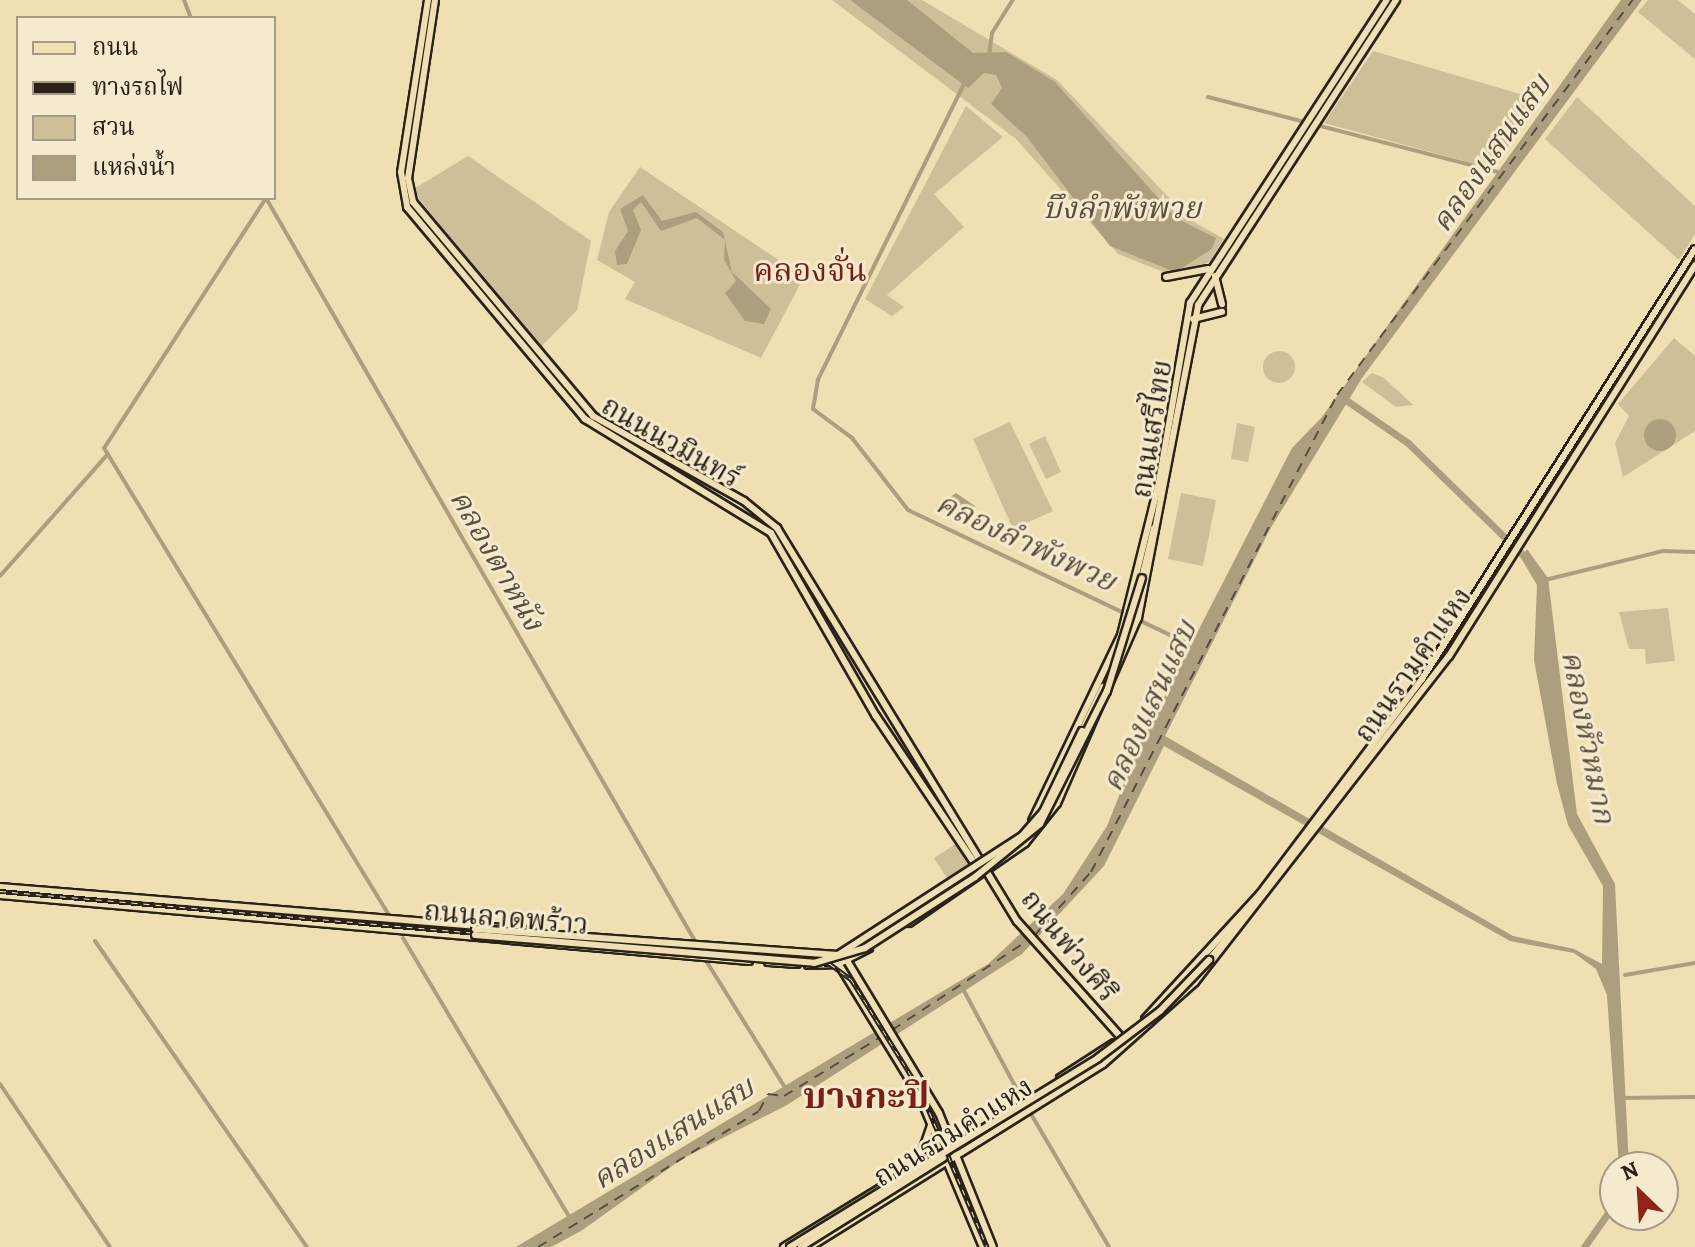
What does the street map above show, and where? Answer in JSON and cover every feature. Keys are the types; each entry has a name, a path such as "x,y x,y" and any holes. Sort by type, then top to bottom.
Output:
{"main road":[{"name":"ถนนนวมินทร์","path":"428,0 408,185 421,214 593,416 770,521 979,864"},
{"name":"ถนนนวมินทร์","path":"420,82 435,0"},
{"name":"ถนนเสรีไทย","path":"1313,121 1387,0"},
{"name":"ถนนเสรีไทย","path":"979,864 1037,813 1109,667 1129,606 1186,314 1211,267 1396,0"},
{"name":"ถนนเสรีไทย","path":"987,874 1048,818 1138,618 1164,502 1193,319 1215,276 1308,128"},
{"name":"ถนนรามคำแหง","path":"787,1247 1122,1037 1260,894 1320,825 1514,555 1518,542 1695,249"},
{"name":"ถนนรามคำแหง","path":"1320,825 1506,554 1518,542 1695,265"},
{"path":"1166,277 1211,267"},
{"path":"1193,319 1222,308 1215,276"},
{"path":"381,919 475,932 814,963 852,954 975,877 1040,824 1107,691 1164,502"},
{"path":"403,930 838,955 1022,836 1043,812 1109,667"},
{"name":"ถนนรามคำแหง","path":"810,1247 1128,1044 1195,982 1312,834"},
{"path":"979,864 858,941 833,953 930,1118 983,1247"},
{"name":"ถนนพ่วงศิริ","path":"979,864 1025,933 1122,1037"},
{"name":"ถนนลาดพร้าว","path":"0,895 588,948 838,964 987,874"},
{"name":"ถนนลาดพร้าว","path":"0,887 833,953"},
{"name":"ถนนรามคำแหง","path":"787,1247 1098,1058 1160,1011 1209,960 1260,894"},
{"path":"586,935 588,948"},
{"path":"841,950 906,1054 947,1131 993,1247"},
{"path":"1122,1037 1128,1044"},
{"name":"ถนนรามคำแหง","path":"801,1247 1117,1052"},
{"path":"916,1166 930,1144 930,1118"},
{"path":"947,1131 962,1138"},
{"path":"872,1193 879,1204"}],"green space":[{"name":"บึงลำพังพวย","path":"832,0 922,0 1057,80 1175,204 1171,209 1224,239 1209,262 1174,276 1118,254 1016,139"},
{"path":"1648,0 1678,0 1695,14 1695,59 1638,12"},
{"path":"1373,51 1541,100 1493,169 1324,123"},
{"path":"1577,97 1695,206 1695,234 1679,260 1545,139"},
{"path":"966,106 1003,137 934,194 964,227 887,295 904,307 892,316 865,299"},
{"path":"468,156 591,241 577,310 540,348 412,190"},
{"path":"640,167 804,277 761,358 625,299 635,282 597,260 609,212"},
{"path":"1674,338 1695,356 1695,431 1623,477 1615,443 1629,416 1618,404"},
{"path":"1279,351 1290,356 1295,367 1290,378 1279,383 1268,378 1263,367 1268,356"},
{"path":"1372,373 1384,378 1413,405 1396,407 1362,382"},
{"path":"1010,422 1053,511 1013,529 973,439"},
{"path":"1237,423 1255,427 1248,462 1231,459"},
{"path":"1045,436 1061,472 1046,479 1029,444"},
{"path":"1181,493 1216,500 1203,566 1168,559"},
{"path":"1668,608 1675,661 1646,664 1645,649 1629,649 1619,612"},
{"path":"957,843 971,864 948,880 934,858"}],"water":[{"name":"บึงลำพังพวย","path":"850,0 907,0 973,53 1006,52 1055,82 1176,218 1216,238 1212,249 1175,272 1110,246 1027,137 991,104 1002,88 996,75 984,73 968,88"},
{"path":"1621,0 1642,0 1362,378 1269,531 1165,736 1513,936 1574,949 1602,964 1603,886 1568,825 1557,784 1534,660 1537,585 1521,558 1527,549 1548,578 1577,814 1615,884 1628,1151 1618,1151 1607,995 1596,969 1574,953 1510,941 1164,746 1104,866 1022,954 787,1105 682,1159 581,1231 551,1247 516,1247 988,964 1063,894 1107,826 1139,746 1292,448 1322,417"},
{"path":"643,195 662,221 696,212 723,232 725,240 697,218 661,231 641,202 633,210 641,230 627,264 617,265 615,251 628,231 620,209"},
{"path":"725,241 732,272 771,309 764,324 745,321 725,293 736,281 724,259"},
{"path":"1660,419 1671,424 1676,435 1671,446 1660,451 1649,446 1644,435 1649,424"},
{"path":"956,493 975,506 965,522 936,507"}],"waterway":[{"name":"คลองตาหนัง","path":"184,0 190,16"},
{"path":"989,55 992,33 1013,0"},
{"name":"คลองลำพังพวย","path":"966,80 818,380 813,409 852,438 908,510 1199,649"},
{"name":"คลองแสนแสบ","path":"1208,97 1502,173"},
{"path":"265,200 104,448 389,915"},
{"name":"คลองตาหนัง","path":"267,200 695,941"},
{"name":"คลองหัวหมาก","path":"1343,398 1408,443 1527,559"},
{"path":"0,576 108,454"},
{"path":"1545,580 1663,551 1695,552"},
{"path":"403,938 569,1216"},
{"path":"95,941 307,1247"},
{"name":"คลองตาหนัง","path":"705,959 784,1086"},
{"path":"1625,975 1695,963"},
{"path":"963,989 1022,1099"},
{"path":"0,1084 110,1247"},
{"path":"1621,1098 1695,1097"},
{"path":"1031,1114 1109,1247"},
{"name":"คลองหัวหมาก","path":"1584,1247 1599,1226"}],"ferry route":[{"path":"1035,935 1091,872 1337,395 1633,0"},
{"path":"892,1030 1030,939"},
{"path":"538,1247 759,1111 768,1094 784,1096 879,1038"}],"railway":[{"path":"0,891 830,964 851,979 920,1090 987,1247"}],"district":[{"name":"คลองจั่น","path":"810,270"},
{"name":"บางกะปิ","path":"866,1096"}]}
